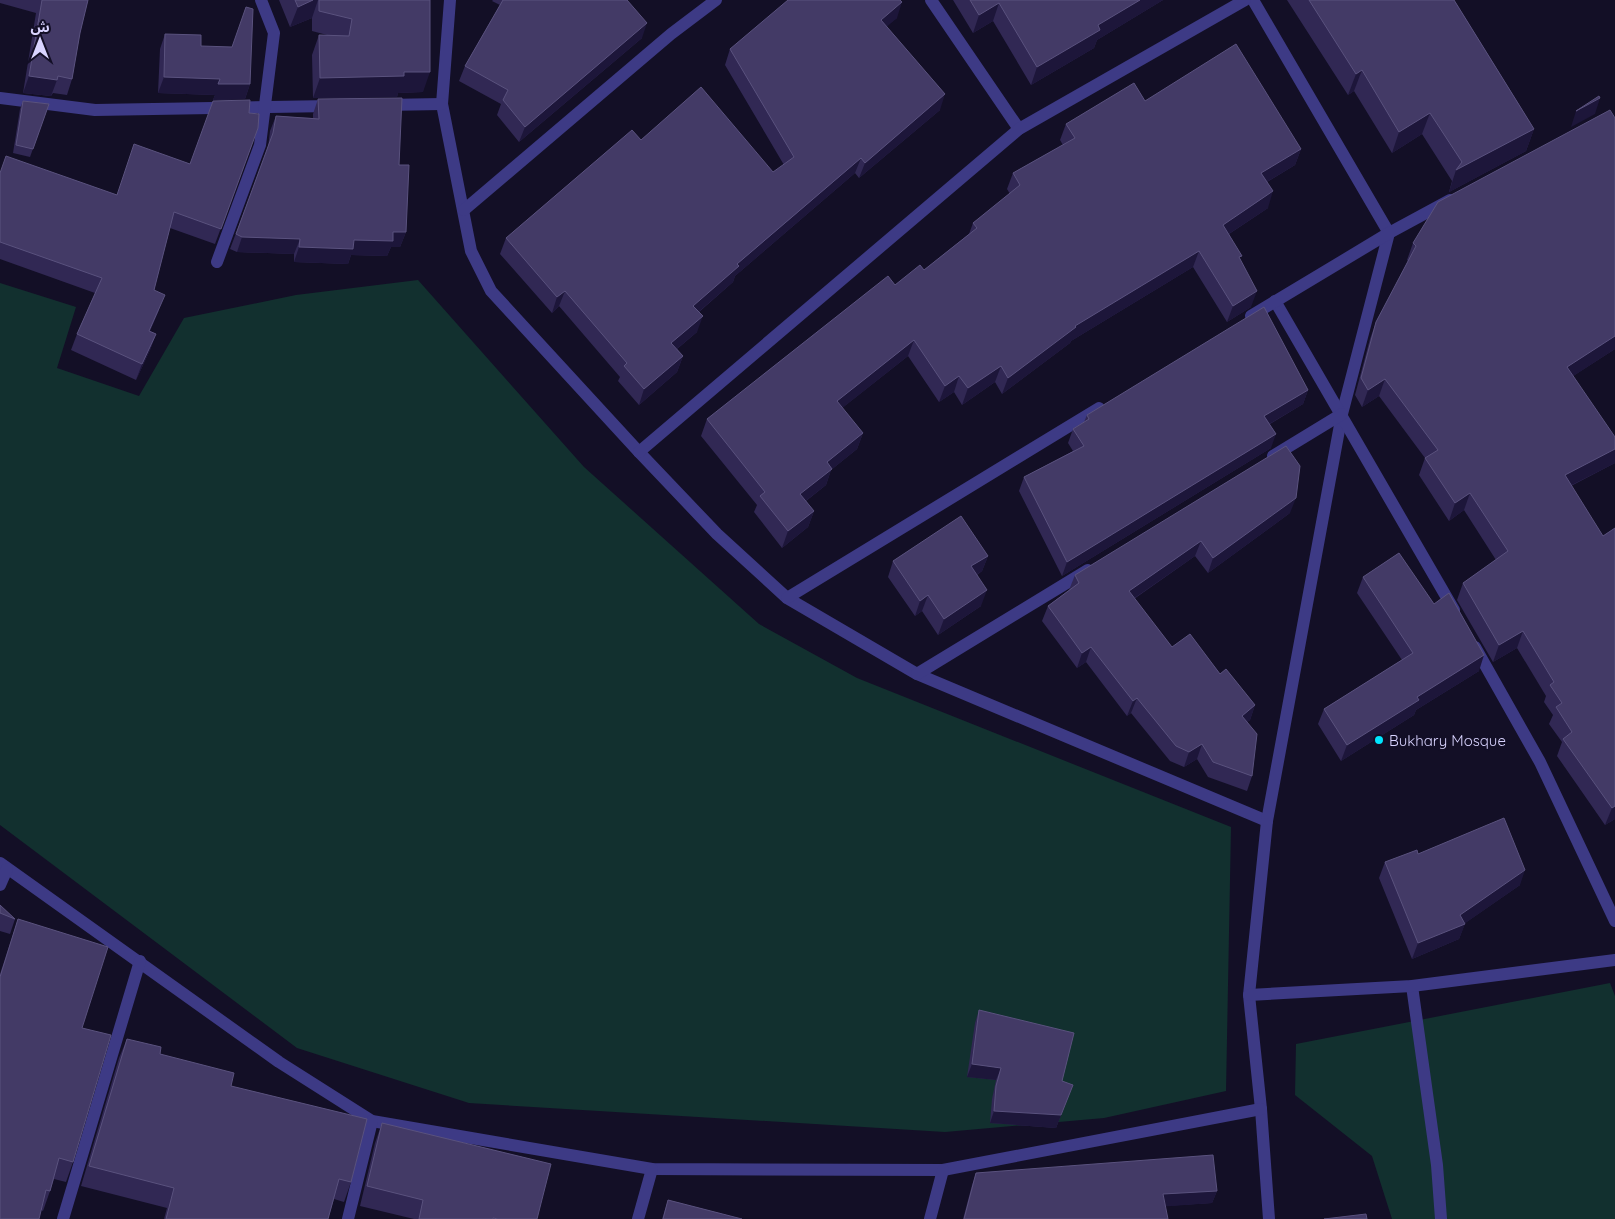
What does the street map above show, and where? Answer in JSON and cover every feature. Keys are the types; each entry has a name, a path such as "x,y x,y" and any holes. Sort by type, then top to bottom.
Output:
{"street":[{"path":"217,262 260,145 274,33 261,0"},
{"path":"450,0 442,104 471,252 491,291 638,452 717,534 787,598 917,674 1267,821"},
{"path":"464,210 671,34 716,0"},
{"path":"931,0 1020,129"},
{"path":"638,452 1020,129 1245,0"},
{"path":"1253,0 1389,233 1342,414 1267,821 1249,995 1262,1109 1268,1219"},
{"path":"0,98 95,110 344,106"},
{"path":"374,105 442,104"},
{"path":"1242,322 1389,233 1458,196"},
{"path":"1275,301 1342,414 1458,618"},
{"path":"787,598 1107,404"},
{"path":"1266,461 1342,414"},
{"path":"917,674 1096,565"},
{"path":"1468,635 1540,762 1615,921"},
{"path":"0,886 4,866 140,961 279,1062 372,1121 652,1169 943,1170 1262,1109"},
{"path":"1249,995 1412,986 1615,960"},
{"path":"63,1219 140,961"},
{"path":"1412,986 1437,1165 1441,1219"},
{"path":"348,1219 372,1121"},
{"path":"638,1219 652,1169"},
{"path":"930,1219 943,1170"}],"green space":[{"path":"418,280 584,467 759,624 857,678 1231,827 1226,1091 1104,1118 945,1132 469,1103 297,1048 0,825 0,283 76,307 57,368 139,396 184,318 296,295"},
{"path":"1610,983 1615,996 1615,1219 1392,1219 1372,1156 1295,1095 1296,1044"}],"building":[{"path":"42,0 88,0 72,79 58,76 57,80 29,76"},
{"path":"295,0 313,0 298,7"},
{"path":"319,0 430,0 430,72 404,72 404,76 320,78 319,35 349,36 352,19 319,11"},
{"path":"503,0 627,0 647,23 525,127 503,100 508,90 465,66"},
{"path":"788,0 900,0 902,2 881,20 945,94 865,163 861,158 737,264 739,266 693,306 703,316 671,343 683,356 644,389 624,366 627,363 565,291 557,297 506,238 632,130 641,140 701,87 773,172 794,157 730,49"},
{"path":"970,0 1140,0 1098,25 1100,30 1037,67 999,3 979,15"},
{"path":"1309,0 1454,0 1534,129 1456,170 1462,162 1430,113 1399,132 1362,70 1356,74"},
{"path":"246,7 253,9 250,84 218,84 220,79 164,77 165,34 201,35 201,46 232,47"},
{"path":"1236,44 1301,149 1261,173 1273,191 1223,225 1242,256 1239,257 1257,291 1233,306 1199,251 1075,326 1008,378 1001,366 968,388 959,376 945,386 914,340 837,401 863,433 827,462 832,469 800,494 814,511 788,531 760,496 765,492 707,419 888,276 895,285 920,265 924,270 977,228 973,223 1020,185 1013,173 1075,138 1066,124 1134,83 1145,101"},
{"path":"1599,96 1600,98 1576,111"},
{"path":"402,98 399,165 409,165 406,232 393,232 393,241 354,240 353,249 299,247 300,239 242,237 236,234 273,133 276,116 319,119 318,99"},
{"path":"250,100 249,113 259,114 258,128 221,229 174,212 154,290 165,295 149,331 156,334 142,364 77,334 102,278 0,242 0,173 6,156 117,195 134,144 190,164 213,101"},
{"path":"23,101 49,104 33,149 16,145"},
{"path":"1610,110 1615,118 1615,336 1567,367 1615,437 1615,449 1565,475 1603,536 1615,528 1615,806 1612,808 1563,739 1572,732 1556,707 1562,703 1550,685 1554,682 1523,631 1499,645 1463,583 1508,551 1470,493 1455,503 1425,458 1438,450 1385,379 1368,390 1361,378 1376,322 1416,246 1413,243 1438,202"},
{"path":"1264,307 1308,390 1264,416 1276,434 1067,562 1024,477 1084,446 1073,429 1089,419 1087,415"},
{"path":"1286,446 1300,466 1296,498 1213,558 1201,541 1129,591 1172,647 1190,634 1220,674 1226,669 1255,705 1242,716 1257,734 1252,776 1213,762 1202,744 1189,752 1176,746 1137,698 1133,701 1091,647 1082,653 1048,606 1079,583 1075,575"},
{"path":"961,516 988,556 971,566 987,590 944,619 928,595 920,601 893,561"},
{"path":"1399,553 1434,604 1449,593 1484,655 1417,697 1419,700 1347,745 1324,709 1413,653 1363,577"},
{"path":"1504,818 1525,870 1460,915 1465,924 1418,943 1385,862 1417,850 1418,854"},
{"path":"0,905 15,919 0,913"},
{"path":"18,919 108,947 82,1028 111,1035 73,1162 59,1158 50,1191 46,1190 39,1219 0,1219 0,977"},
{"path":"979,1010 1074,1033 1062,1081 1073,1085 1061,1115 994,1111 996,1086 1001,1068 972,1064"},
{"path":"127,1039 161,1047 160,1054 234,1073 231,1086 367,1119 351,1182 339,1179 328,1219 166,1219 174,1188 89,1166"},
{"path":"382,1123 551,1164 537,1219 419,1219 423,1200 367,1186"},
{"path":"1213,1155 1217,1191 1163,1194 1168,1219 964,1219 976,1173"},
{"path":"668,1200 742,1219 663,1219"},
{"path":"1366,1214 1367,1219 1324,1219"}],"place":[{"name":"Bukhary Mosque","path":"1379,740"}]}
